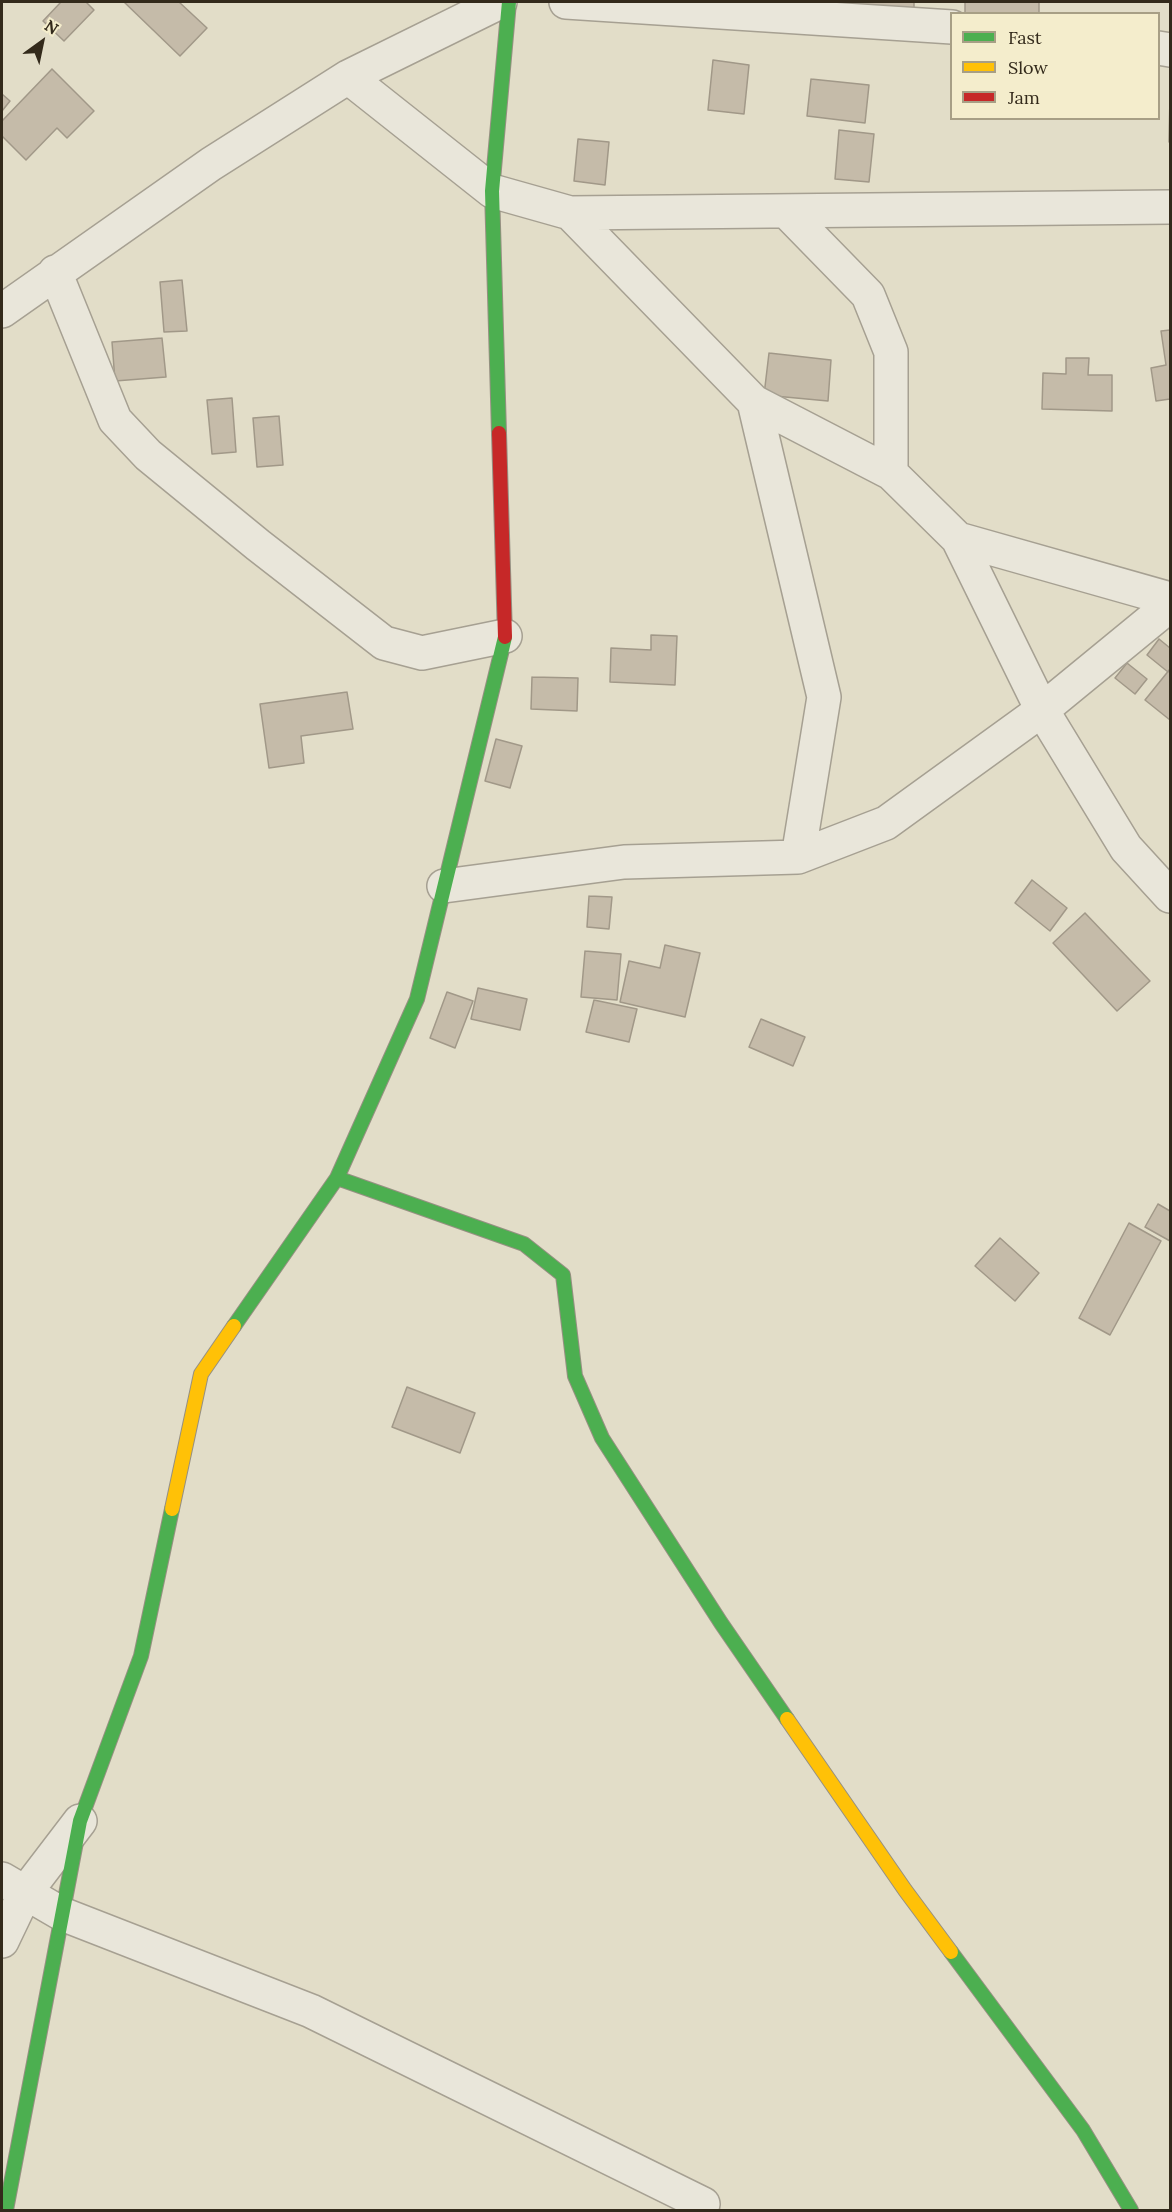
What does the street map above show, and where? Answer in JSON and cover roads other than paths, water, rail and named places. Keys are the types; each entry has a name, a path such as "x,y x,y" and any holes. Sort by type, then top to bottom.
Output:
{"street":[{"path":"2,310 211,164 348,77 500,2"},
{"path":"6,2211 80,1821 141,1656 201,1374 337,1178 417,999 506,636 492,191 509,2"},
{"path":"566,2 950,27"},
{"path":"348,77 492,191 570,213 1170,207"},
{"path":"786,211 868,295 891,352 891,473"},
{"path":"570,213 754,402 891,473 958,539 1042,710 1126,848 1170,896"},
{"path":"56,272 115,420 148,455 258,545 384,643 422,653 506,636"},
{"path":"754,402 824,697 798,857"},
{"path":"958,539 1170,599"},
{"path":"444,886 624,862 798,857 886,823 1042,710 1170,604"},
{"path":"337,1178 524,1244 563,1275 575,1376 602,1438 721,1623 905,1890 1083,2130 1131,2211"},
{"path":"2,1941 13,1886 80,1821"},
{"path":"13,1886 62,1914 310,2011 703,2204"}]}
